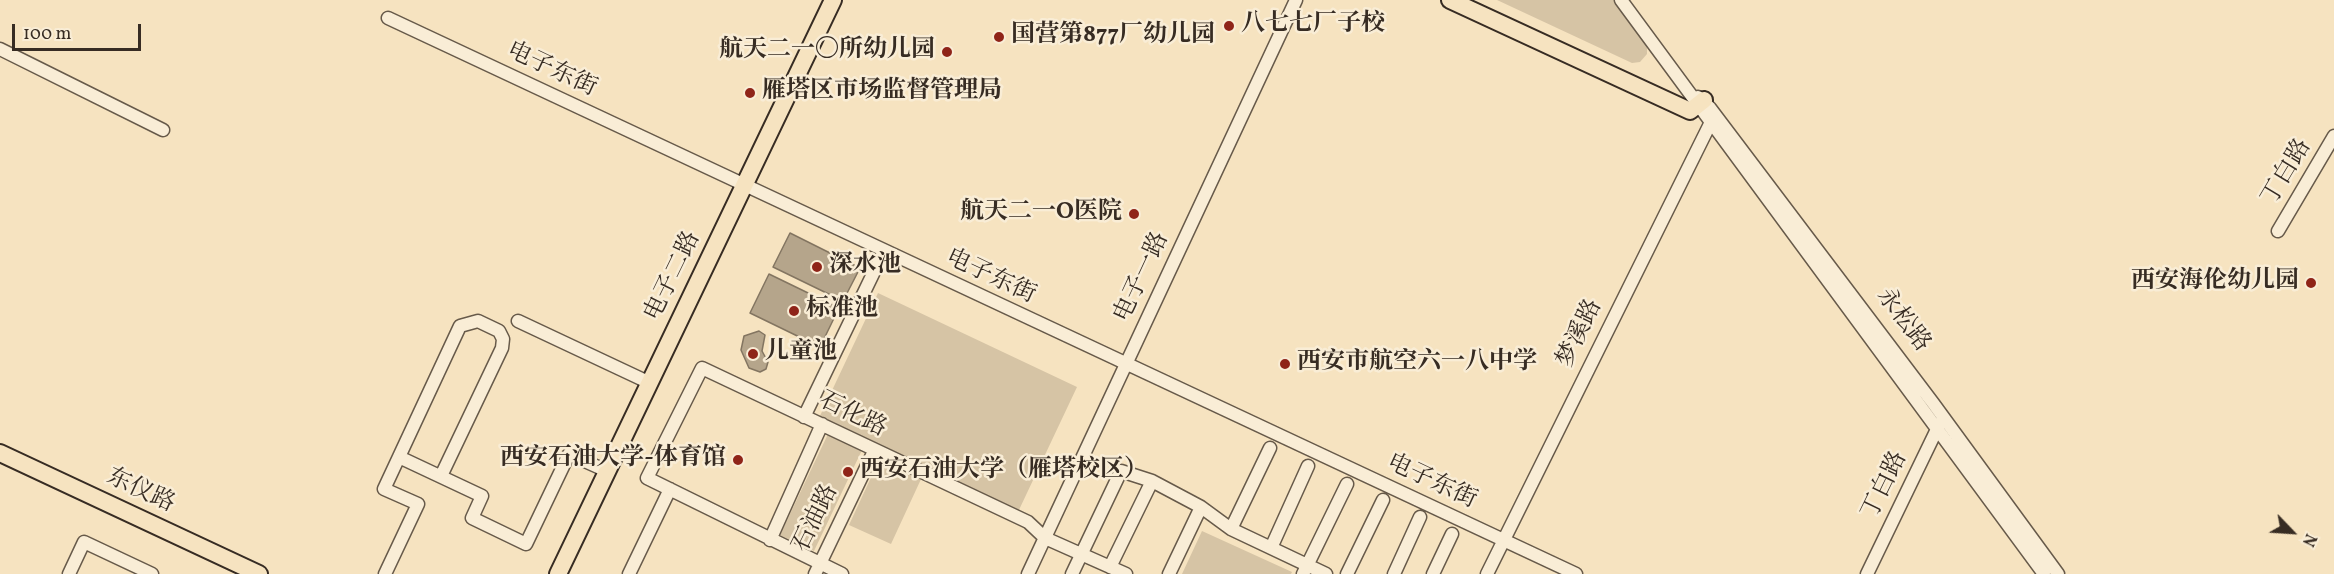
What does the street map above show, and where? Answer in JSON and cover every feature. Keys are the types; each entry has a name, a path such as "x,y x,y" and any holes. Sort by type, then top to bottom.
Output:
{"main road":[{"name":"电子二路","path":"568,574 833,0"},
{"name":"电子二路","path":"558,574 650,383 844,0"},
{"path":"1450,0 1689,111 1697,100 1686,98 1476,0"},
{"name":"东仪路","path":"0,453 259,574"},
{"name":"东仪路","path":"0,462 240,574"}],"street":[{"name":"电子一路","path":"1028,574 1296,0"},
{"name":"永松路","path":"1620,0 1713,118 2058,574"},
{"name":"电子东街","path":"388,18 1576,574"},
{"path":"0,49 163,130"},
{"name":"梦溪路","path":"1486,574 1713,118"},
{"name":"丁白路","path":"2277,231 2334,136"},
{"path":"804,417 884,251"},
{"path":"386,574 418,504 384,489 460,326 477,321 499,331 503,339 502,348 441,476"},
{"path":"518,321 650,383"},
{"name":"石化路","path":"670,489 647,478 702,368 1028,522 1045,538 1116,571"},
{"name":"永松路","path":"1941,421 2044,574"},
{"name":"丁白路","path":"1867,574 1941,421"},
{"path":"770,540 822,424"},
{"path":"1231,529 1270,448"},
{"name":"石油路","path":"817,569 874,451"},
{"path":"399,457 482,496 472,518 526,544 569,454 608,471"},
{"path":"1271,548 1308,466"},
{"path":"1072,574 1121,471 1152,481 1201,507 1231,529 1271,548 1305,570 1326,574"},
{"path":"1116,571 1152,481"},
{"path":"1305,570 1347,484"},
{"path":"629,574 670,489 770,540 817,569 842,574"},
{"path":"1347,574 1383,500"},
{"path":"1169,574 1201,507"},
{"path":"1394,574 1420,517"},
{"path":"1433,574 1452,534"},
{"path":"69,574 84,542 152,574"}],"shaded area":[{"path":"1497,0 1615,0 1647,45 1647,54 1640,62 1632,63"},
{"name":"深水池","path":"790,233 860,268 843,301 773,267"},
{"name":"标准池","path":"769,274 839,308 820,347 750,313"},
{"path":"878,293 1077,387 1018,512 819,418"},
{"name":"儿童池","path":"759,331 765,335 762,351 768,362 766,369 760,372 749,368 741,350 744,336"},
{"path":"828,434 862,450 814,551 780,535"},
{"path":"880,458 922,477 891,544 849,525"},
{"path":"1202,531 1292,572 1291,574 1182,574"}],"place":[{"name":"八七七厂子校","path":"1229,26"},
{"name":"国营第877厂幼儿园","path":"999,37"},
{"name":"航天二一〇所幼儿园","path":"947,52"},
{"name":"雁塔区市场监督管理局","path":"750,93"},
{"name":"航天二一O医院","path":"1134,214"},
{"name":"深水池","path":"817,267"},
{"name":"西安海伦幼儿园","path":"2311,283"},
{"name":"标准池","path":"794,311"},
{"name":"儿童池","path":"753,354"},
{"name":"西安市航空六一八中学","path":"1285,364"},
{"name":"西安石油大学-体育馆","path":"738,460"},
{"name":"西安石油大学（雁塔校区）","path":"848,472"}]}
